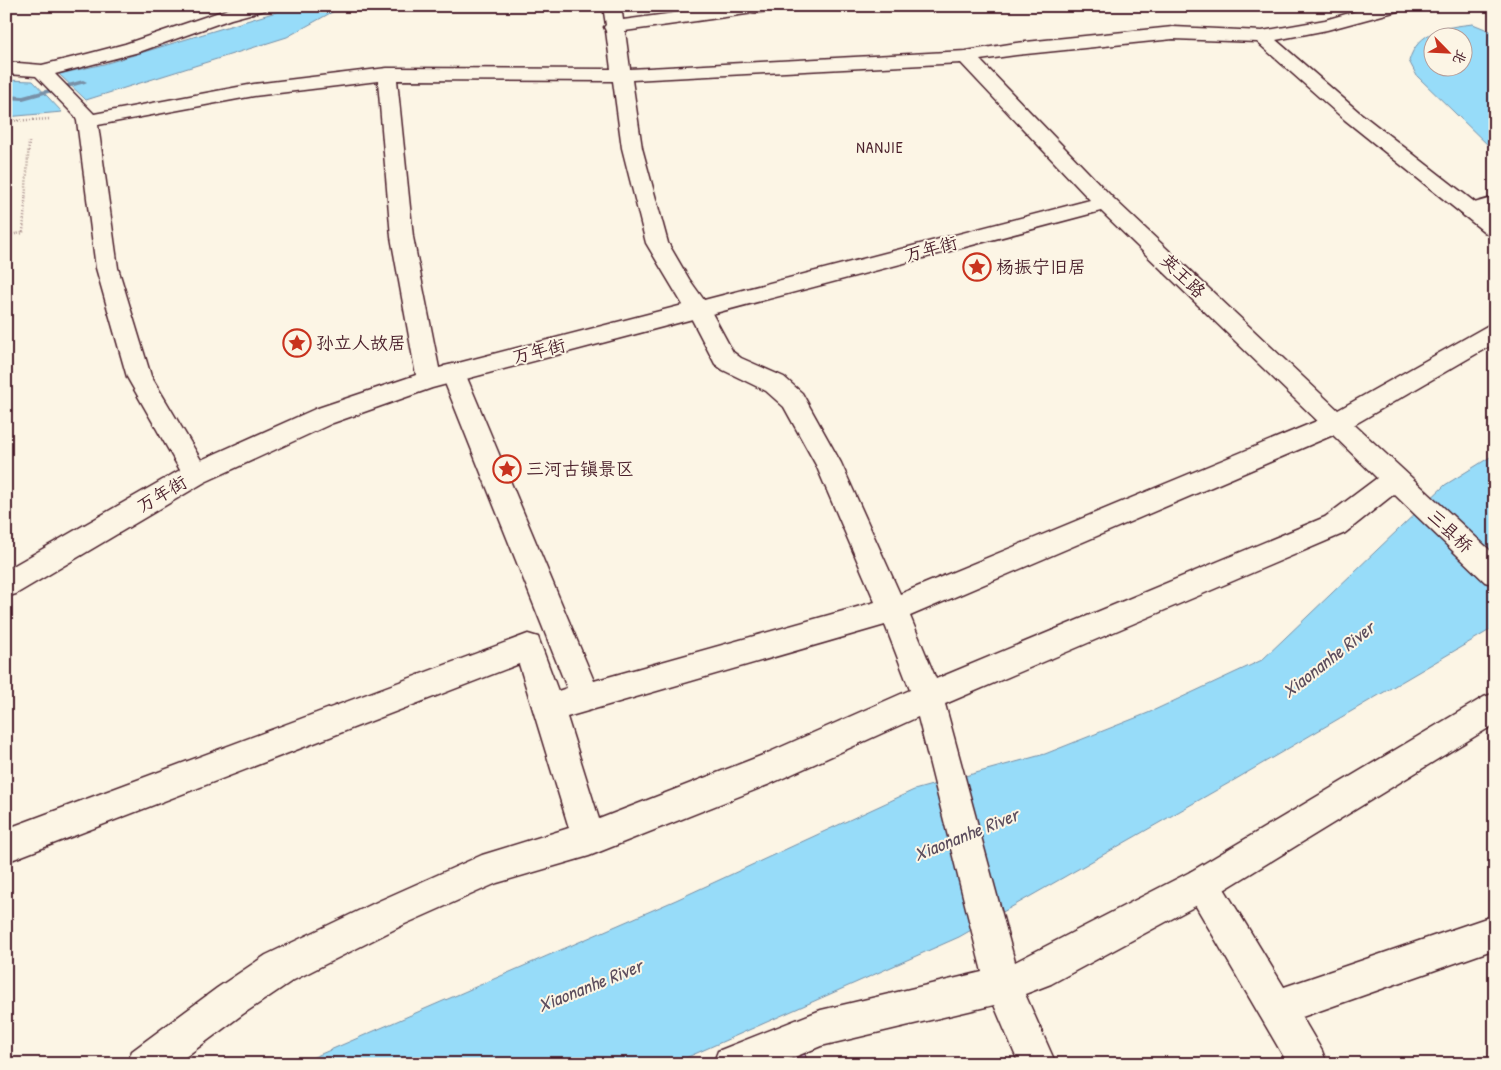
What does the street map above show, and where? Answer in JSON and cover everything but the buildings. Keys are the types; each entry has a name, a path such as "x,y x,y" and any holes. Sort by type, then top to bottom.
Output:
{"street":[{"path":"6,68 42,71 132,48 225,15 259,6"},
{"path":"768,6 612,16 623,75 632,148 657,243 698,310 724,358 732,364 775,384 793,400 828,463 893,610 928,697 1003,985 1038,1064"},
{"path":"86,118 254,90 387,74 623,75 966,57 1016,49 1173,33 1262,37 1327,25 1395,6"},
{"path":"1262,37 1352,116 1495,229"},
{"name":"英王路","path":"966,57 1105,203 1400,484"},
{"path":"42,71 86,118 107,268 139,378 196,474"},
{"path":"387,74 402,237 441,376 586,698"},
{"name":"万年街","path":"6,585 196,474 324,416 441,376 1105,203"},
{"path":"1472,210 1495,204"},
{"path":"549,708 893,610 1336,423 1495,332"},
{"path":"145,1064 230,1001 279,968 393,912 494,867 588,839 770,768 928,697 1335,525 1400,484"},
{"name":"三县桥","path":"1400,484 1495,573"},
{"path":"6,846 528,647 549,708 588,839"},
{"path":"730,1064 821,1028 1003,985 1038,970 1202,884 1495,707"},
{"path":"1202,884 1309,1064"},
{"path":"1276,1008 1495,932"}],"path":[{"path":"6,121 55,119"},
{"path":"6,236 23,233 29,142"}],"water":[{"path":"296,6 343,6 287,37 86,100 59,74 104,64"},
{"path":"1473,24 1495,33 1495,152 1417,76 1409,61 1413,51 1424,38 1424,78 1474,78 1474,28 1448,28"},
{"path":"6,80 33,81 62,112 6,117"},
{"name":"Xiaonanhe River","path":"1495,454 1495,627 1236,779 959,937 672,1064 298,1064 676,900 914,790 1045,754 1148,713 1262,660 1445,485"}],"waterway":[{"path":"6,97 23,98 83,82"}],"place":[{"name":"杨振宁旧居","path":"977,267"},
{"name":"孙立人故居","path":"297,343"},
{"name":"三河古镇景区","path":"507,469"}],"district":[{"name":"NANJIE","path":"880,147"}]}
